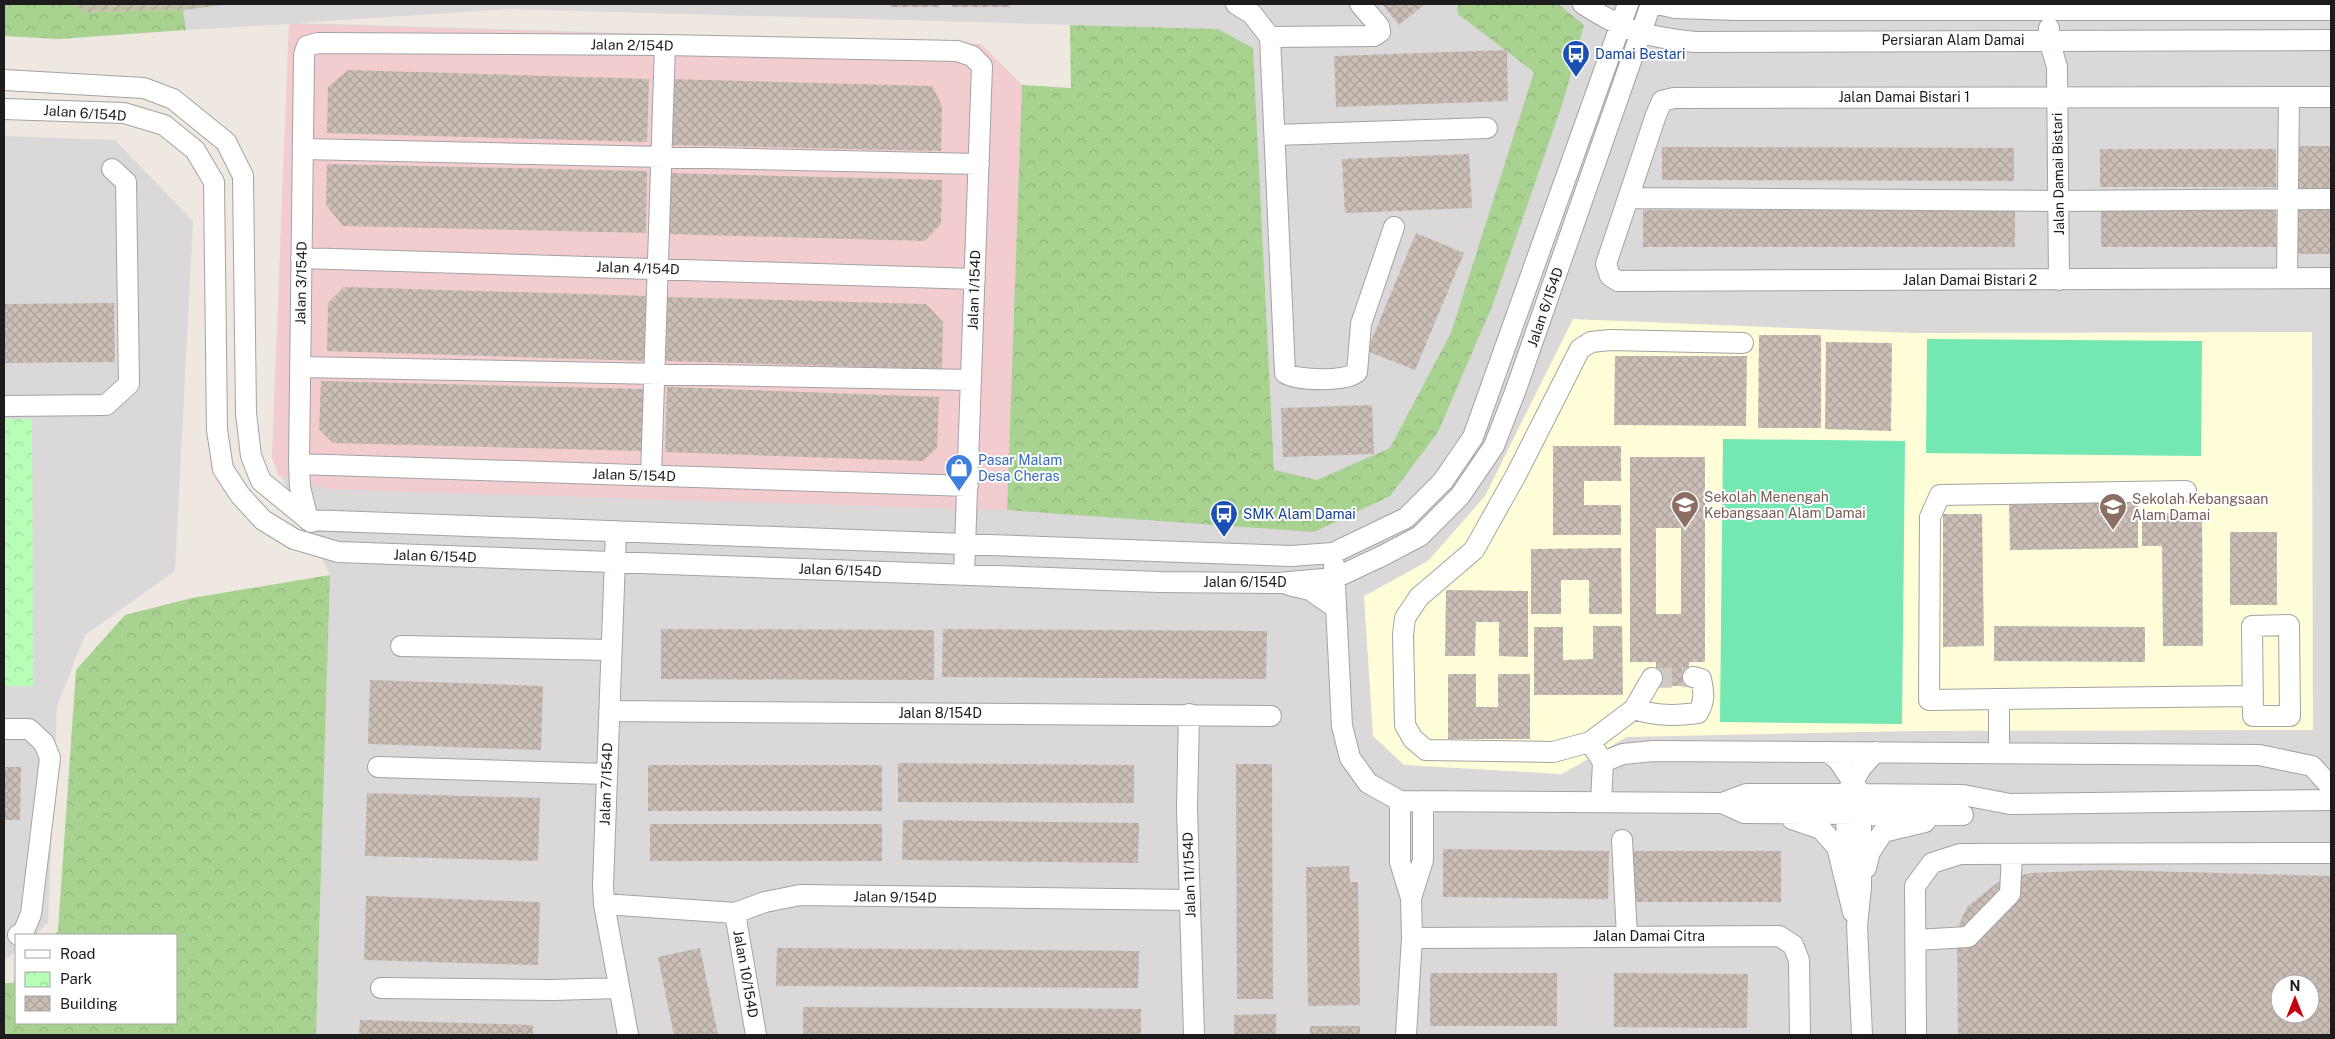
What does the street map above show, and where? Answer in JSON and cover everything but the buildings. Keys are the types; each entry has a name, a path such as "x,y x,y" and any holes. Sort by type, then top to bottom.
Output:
{"street":[{"path":"1236,4 1252,14 1270,37 1286,373 1292,378 1336,379 1353,376 1357,372 1361,324 1394,227"},
{"path":"1270,37 1374,36 1380,32 1379,26 1360,4"},
{"name":"Persiaran Alam Damai","path":"1583,4 1613,30 1645,38 1695,42 2331,40"},
{"name":"Jalan 6/154D","path":"4,80 144,88 173,99 226,142 244,176 246,413 250,456 261,481 308,520 1291,556 1333,553 1406,518 1443,481 1473,437 1613,30 1628,4"},
{"name":"Jalan 6/154D","path":"4,109 124,113 164,125 195,150 214,182 217,430 223,469 240,495 263,520 294,539 338,552 1159,582 1278,583 1335,578 1420,536 1460,496 1494,446 1645,38 1651,4"},
{"name":"Persiaran Alam Damai","path":"1658,4 1675,8 1738,10 2059,7 2331,10"},
{"path":"2059,7 2059,40"},
{"name":"Jalan Damai Bistari","path":"2059,40 2057,67 2059,280"},
{"name":"Jalan 2/154D","path":"308,46 318,42 957,50"},
{"path":"651,476 665,45"},
{"name":"Jalan 3/154D","path":"308,46 304,55 299,464 300,486 308,520"},
{"name":"Jalan 1/154D","path":"957,50 972,56 982,66 964,575"},
{"path":"2287,278 2289,97"},
{"name":"Jalan Damai Bistari 1","path":"1610,276 1606,264 1656,114 1662,101 1674,98 2331,97"},
{"path":"1275,135 1487,128"},
{"path":"303,149 979,164"},
{"path":"4,406 106,406 129,384 126,182 112,168"},
{"path":"1628,198 2058,201 2331,199"},
{"name":"Jalan 4/154D","path":"301,258 975,278"},
{"name":"Jalan Damai Bistari 2","path":"1610,276 1618,281 2331,278"},
{"path":"1652,678 1634,709 1590,742 1553,752 1426,750 1413,739 1405,725 1403,635 1405,618 1419,597 1474,550 1516,475 1580,349 1591,342 1610,340 1743,343"},
{"path":"300,367 654,372 971,380"},
{"name":"Jalan 5/154D","path":"299,464 968,486"},
{"path":"2186,491 1940,495 1930,517 1929,700 2253,696"},
{"path":"308,520 338,552"},
{"name":"Jalan 7/154D","path":"616,531 602,885 618,988 628,1035"},
{"path":"1333,553 1342,726 1350,758 1368,783 1400,801 1722,803 1746,794 1853,799 1963,795 2010,804 2331,800"},
{"path":"564,560 590,564 599,571 614,594 634,567 651,564"},
{"path":"1336,608 1342,594 1362,566"},
{"path":"1278,583 1310,590 1336,608"},
{"path":"2289,625 2290,716 2254,716 2253,696 2252,626 2289,625"},
{"path":"401,646 611,650"},
{"path":"1634,709 1649,714 1673,716 1698,714 1705,695 1701,679 1693,678"},
{"path":"1999,699 1999,753"},
{"name":"Jalan 8/154D","path":"609,711 1271,716"},
{"name":"Jalan 11/154D","path":"1189,714 1187,808 1194,1035"},
{"path":"4,729 29,729 44,743 50,758 31,914 21,934"},
{"path":"1590,742 1603,762 1601,802"},
{"path":"1603,762 1623,754 1653,751 2259,755 2312,766 2331,787"},
{"path":"1828,752 1838,760 1853,799"},
{"path":"1862,1035 1854,886 1853,799 1861,768 1875,752"},
{"path":"378,767 606,774"},
{"path":"1722,803 1744,813 1776,813 1853,799 1963,815"},
{"path":"1400,801 1400,862 1411,898 1412,938 1406,1035"},
{"path":"1411,898 1423,860 1424,801"},
{"path":"1854,886 1870,852 1883,832 2010,804"},
{"path":"1776,813 1821,829 1837,847 1854,886"},
{"path":"1622,840 1627,936"},
{"path":"1916,1035 1915,886 1932,863 1960,854 2331,853"},
{"path":"1916,940 1968,937 2010,894 2012,854"},
{"name":"Jalan 9/154D","path":"604,904 735,914 765,902 800,896 1190,900"},
{"name":"Jalan 10/154D","path":"735,914 756,1035"},
{"name":"Jalan Damai Citra","path":"1412,938 1779,936 1793,945 1799,960 1800,1035"},
{"path":"381,988 553,990 618,988"}],"shaded area":[{"path":"72,4 2331,4 2331,1035 316,1035 330,575 272,458 289,24 186,30 183,10","holes":["511,9 1218,29 1253,48 1274,470 1007,510 1022,85 981,44 296,23"]},
{"path":"72,4 231,4 183,10 85,12"},
{"path":"289,24 981,44 1022,85 1007,510 329,489 279,476 272,458"},
{"path":"4,136 115,140 193,221 175,571 85,635 57,706 48,923 36,934 15,934 15,953 4,960"},
{"path":"1573,319 1912,333 2312,332 2313,730 1914,731 1627,737 1562,774 1404,765 1373,736 1364,596 1428,561 1485,496"}],"green space":[{"path":"4,4 72,4 85,12 183,10 186,30 59,39 4,36"},
{"path":"1457,4 1558,4 1584,25 1564,99 1493,304 1438,432 1390,496 1314,532 1007,510 1022,85 1071,88 1070,25 1218,29 1253,48 1274,470 1317,480 1390,448 1451,333 1534,72 1458,14"},
{"path":"1927,339 2202,341 2201,456 1926,453"},
{"path":"4,419 32,419 33,686 4,686"},
{"path":"1723,439 1905,441 1902,724 1720,722"},
{"path":"330,575 316,1035 4,1035 4,983 13,983 15,980 15,1024 178,1024 178,934 55,934 58,931 76,670 125,615 192,598"}],"tunnel":[{"path":"1652,678 1693,677"}],"place":[{"name":"Damai Bestari","path":"1576,78"},
{"name":"Pasar Malam Desa Cheras","path":"959,492"},
{"name":"Sekolah Menengah Kebangsaan Alam Damai","path":"1685,529"},
{"name":"Sekolah Kebangsaan Alam Damai","path":"2113,531"},
{"name":"SMK Alam Damai","path":"1224,538"}]}
